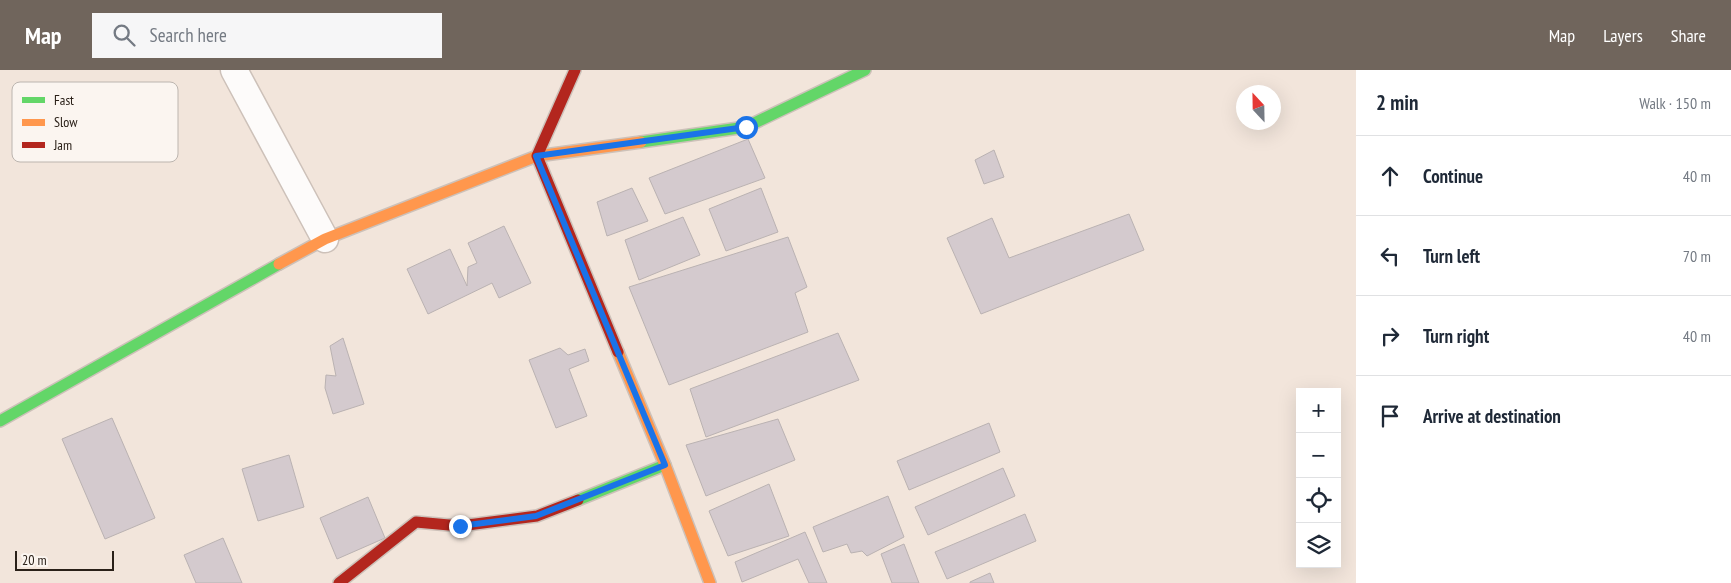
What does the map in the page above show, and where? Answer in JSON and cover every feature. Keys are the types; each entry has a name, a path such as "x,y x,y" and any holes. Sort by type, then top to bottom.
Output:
{"main road":[{"path":"575,70 536,156 665,465 710,583"},
{"path":"0,421 325,239 536,156 746,127 865,70"},
{"path":"339,583 416,522 460,526 536,516 665,465"}],"street":[{"path":"234,70 325,239"}],"building":[{"path":"748,139 765,178 665,214 649,178"},
{"path":"994,150 1004,177 984,184 975,160"},
{"path":"632,188 648,221 607,236 597,202"},
{"path":"761,188 778,232 726,251 709,209"},
{"path":"1129,214 1144,250 981,314 947,238 992,218 1009,258"},
{"path":"683,217 700,255 639,280 625,240"},
{"path":"504,226 531,283 499,298 492,283 428,314 407,269 450,249 467,286 468,267 477,263 468,243"},
{"path":"788,237 807,287 795,293 808,332 669,385 629,287"},
{"path":"838,333 859,380 706,437 690,389"},
{"path":"343,338 364,404 333,414 325,388 326,375 336,376 330,346"},
{"path":"560,348 568,355 585,349 589,361 569,369 587,416 556,428 529,360"},
{"path":"112,418 155,518 105,539 62,439"},
{"path":"778,419 795,460 706,496 686,445"},
{"path":"989,423 1000,452 909,490 897,461"},
{"path":"289,455 304,507 258,521 242,469"},
{"path":"1003,468 1015,496 928,535 915,507"},
{"path":"769,484 789,536 728,556 709,511"},
{"path":"888,496 904,537 867,556 862,551 851,553 847,544 823,552 813,527"},
{"path":"368,497 385,538 337,559 320,518"},
{"path":"1025,514 1036,541 947,579 935,552"},
{"path":"805,532 827,583 809,583 798,559 742,582 735,562"},
{"path":"223,538 242,583 196,583 184,555"},
{"path":"904,544 919,583 892,583 881,554"},
{"path":"990,573 994,583 970,583 970,582"}],"traffic: fast":[{"path":"641,142 746,127 865,70"},
{"path":"0,421 279,264"},
{"path":"578,500 665,465"}],"traffic: slow":[{"path":"279,264 325,239 537,156 641,142"},
{"path":"618,352 665,465 710,583"}],"traffic: jam":[{"path":"575,70 537,156 618,352"},
{"path":"339,583 416,522 460,526 537,516 578,500"}],"route":[{"path":"460,526 536,516 665,465 536,156 746,127"}]}
